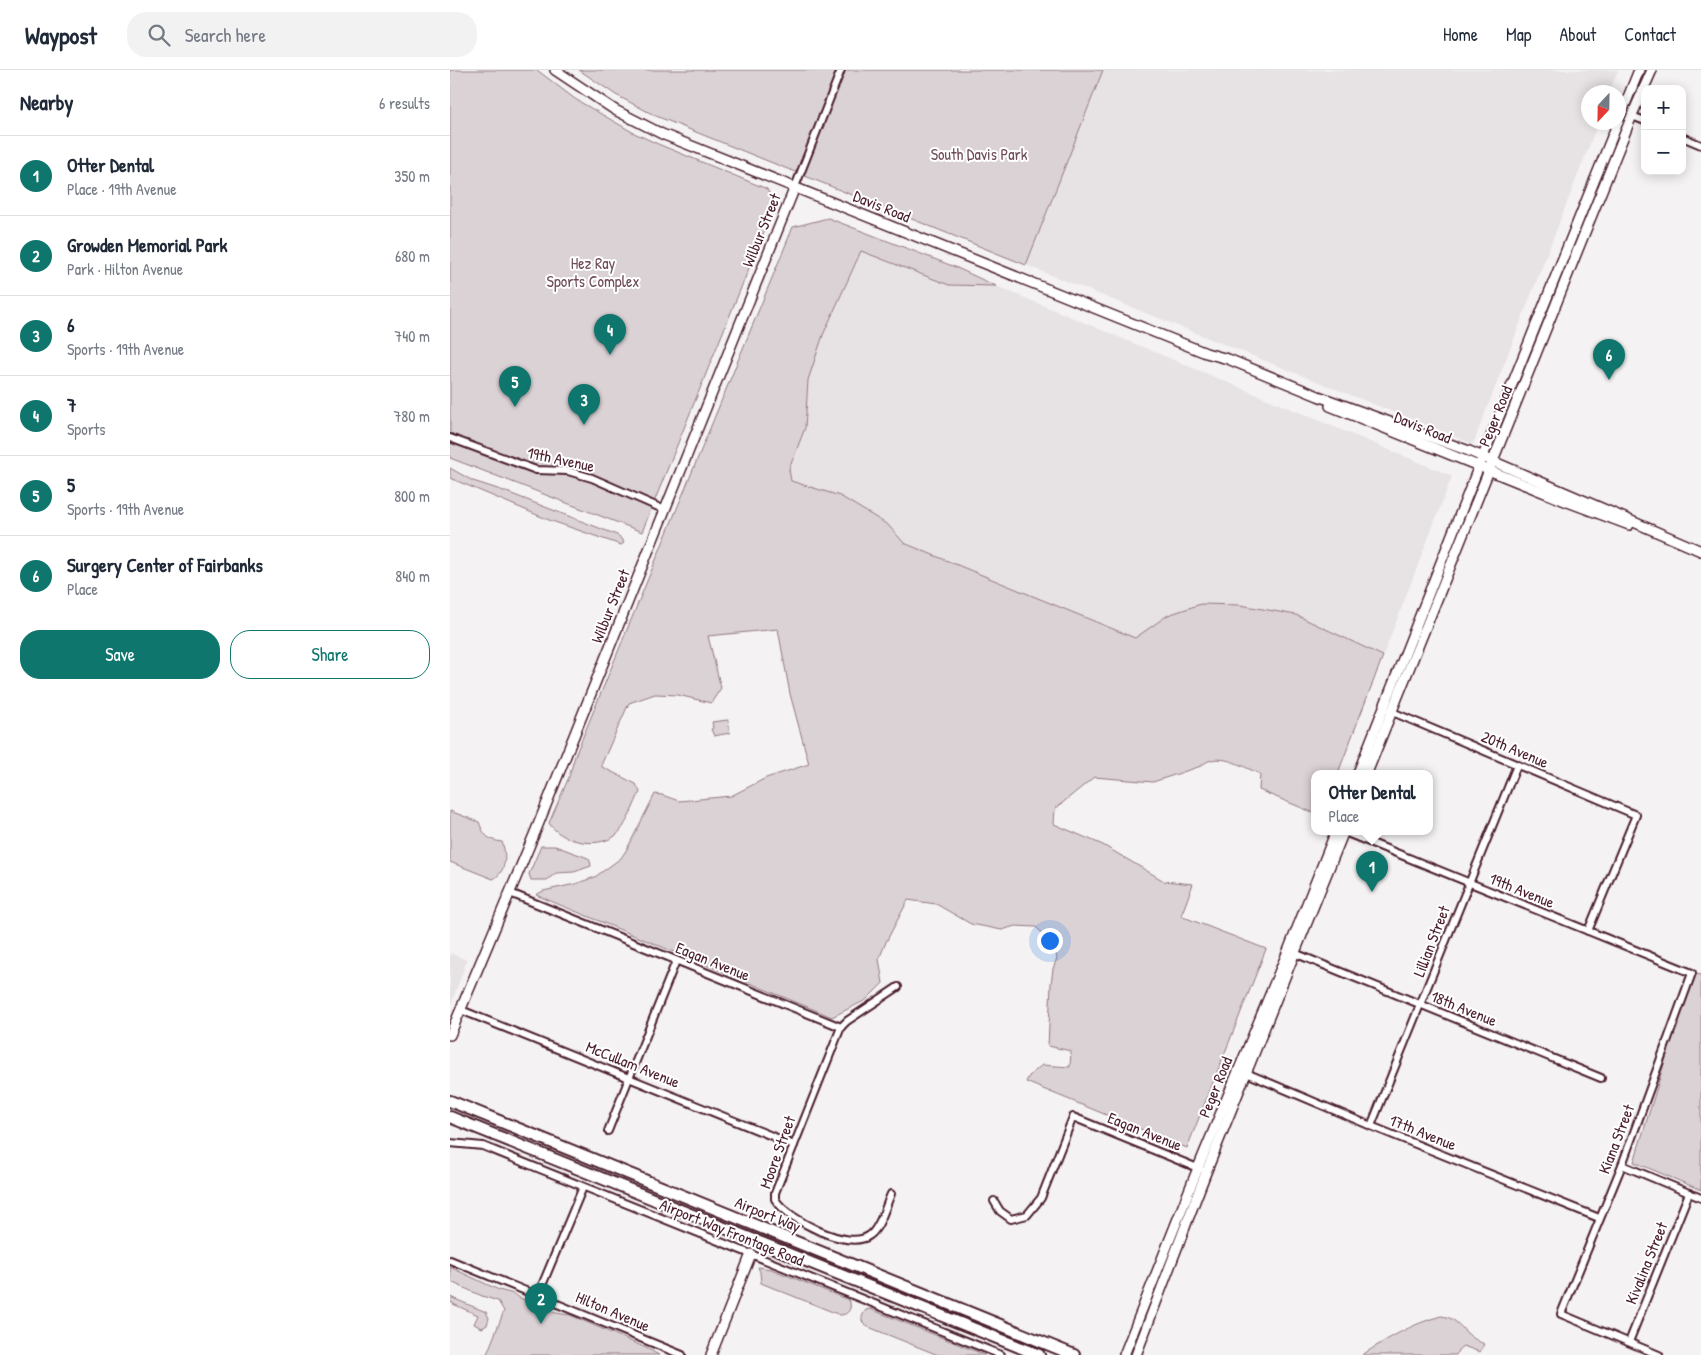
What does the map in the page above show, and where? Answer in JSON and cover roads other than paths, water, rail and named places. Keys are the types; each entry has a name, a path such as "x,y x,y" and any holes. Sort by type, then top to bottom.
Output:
{"main road":[{"name":"Davis Road","path":"555,70 580,88 638,123 662,134 1206,353 1228,359 1482,462 1620,522 1659,534 1701,551"},
{"name":"Peger Road","path":"1626,103 1640,70"},
{"name":"Peger Road","path":"1359,770 1388,710 1491,466 1652,70"},
{"name":"Peger Road","path":"1368,770 1388,710 1482,462 1615,130"},
{"name":"Wilbur Street","path":"450,1035 510,893 795,187"},
{"name":"Peger Road","path":"1124,1355 1198,1168 1242,1071 1339,835"},
{"name":"Peger Road","path":"1136,1355 1207,1172 1242,1071"},
{"name":"Airport Way","path":"450,1101 1074,1355"},
{"name":"Airport Way","path":"450,1117 1039,1355"},
{"path":"711,1355 751,1254"}],"street":[{"path":"795,187 840,70"},
{"path":"1632,116 1641,119"},
{"path":"1686,139 1701,145"},
{"name":"19th Avenue","path":"450,438 536,470 568,471 592,478 665,510"},
{"name":"20th Avenue","path":"1388,710 1636,814 1588,931"},
{"name":"Lillian Street","path":"1370,1126 1468,883 1518,765"},
{"name":"19th Avenue","path":"1351,835 1692,973"},
{"name":"Eagan Avenue","path":"510,893 841,1027"},
{"name":"18th Avenue","path":"1291,952 1420,1006 1602,1078"},
{"path":"608,1131 676,961"},
{"name":"Kiana Street","path":"1629,1342 1561,1314 1622,1165 1692,973"},
{"path":"841,1027 898,987"},
{"name":"McCullam Avenue","path":"461,1010 794,1145"},
{"name":"Moore Street","path":"841,1027 775,1193 775,1199 784,1210 803,1222 834,1237 846,1240 860,1239 870,1235 876,1229 891,1194"},
{"name":"17th Avenue","path":"1242,1071 1370,1126 1599,1218"},
{"name":"Eagan Avenue","path":"994,1201 1000,1211 1011,1219 1027,1215 1040,1198 1073,1116 1207,1172"},
{"name":"Airport Way Frontage Road","path":"450,1143 483,1146 1001,1355"},
{"path":"1622,1165 1701,1198"},
{"path":"538,1295 583,1187"},
{"name":"Kivalina Street","path":"1629,1342 1689,1193"},
{"name":"Hilton Avenue","path":"450,1260 682,1355"},
{"path":"1629,1342 1659,1355"}],"place":[{"name":"7","path":"610,355"},
{"name":"Surgery Center of Fairbanks","path":"1609,380"},
{"name":"5","path":"515,407"},
{"name":"6","path":"584,425"},
{"name":"Otter Dental","path":"1372,892"},
{"name":"Growden Memorial Park","path":"541,1324"}],"park label":[{"name":"South Davis Park","path":"979,154"},
{"name":"Hez Ray Sports Complex","path":"593,272"}]}
